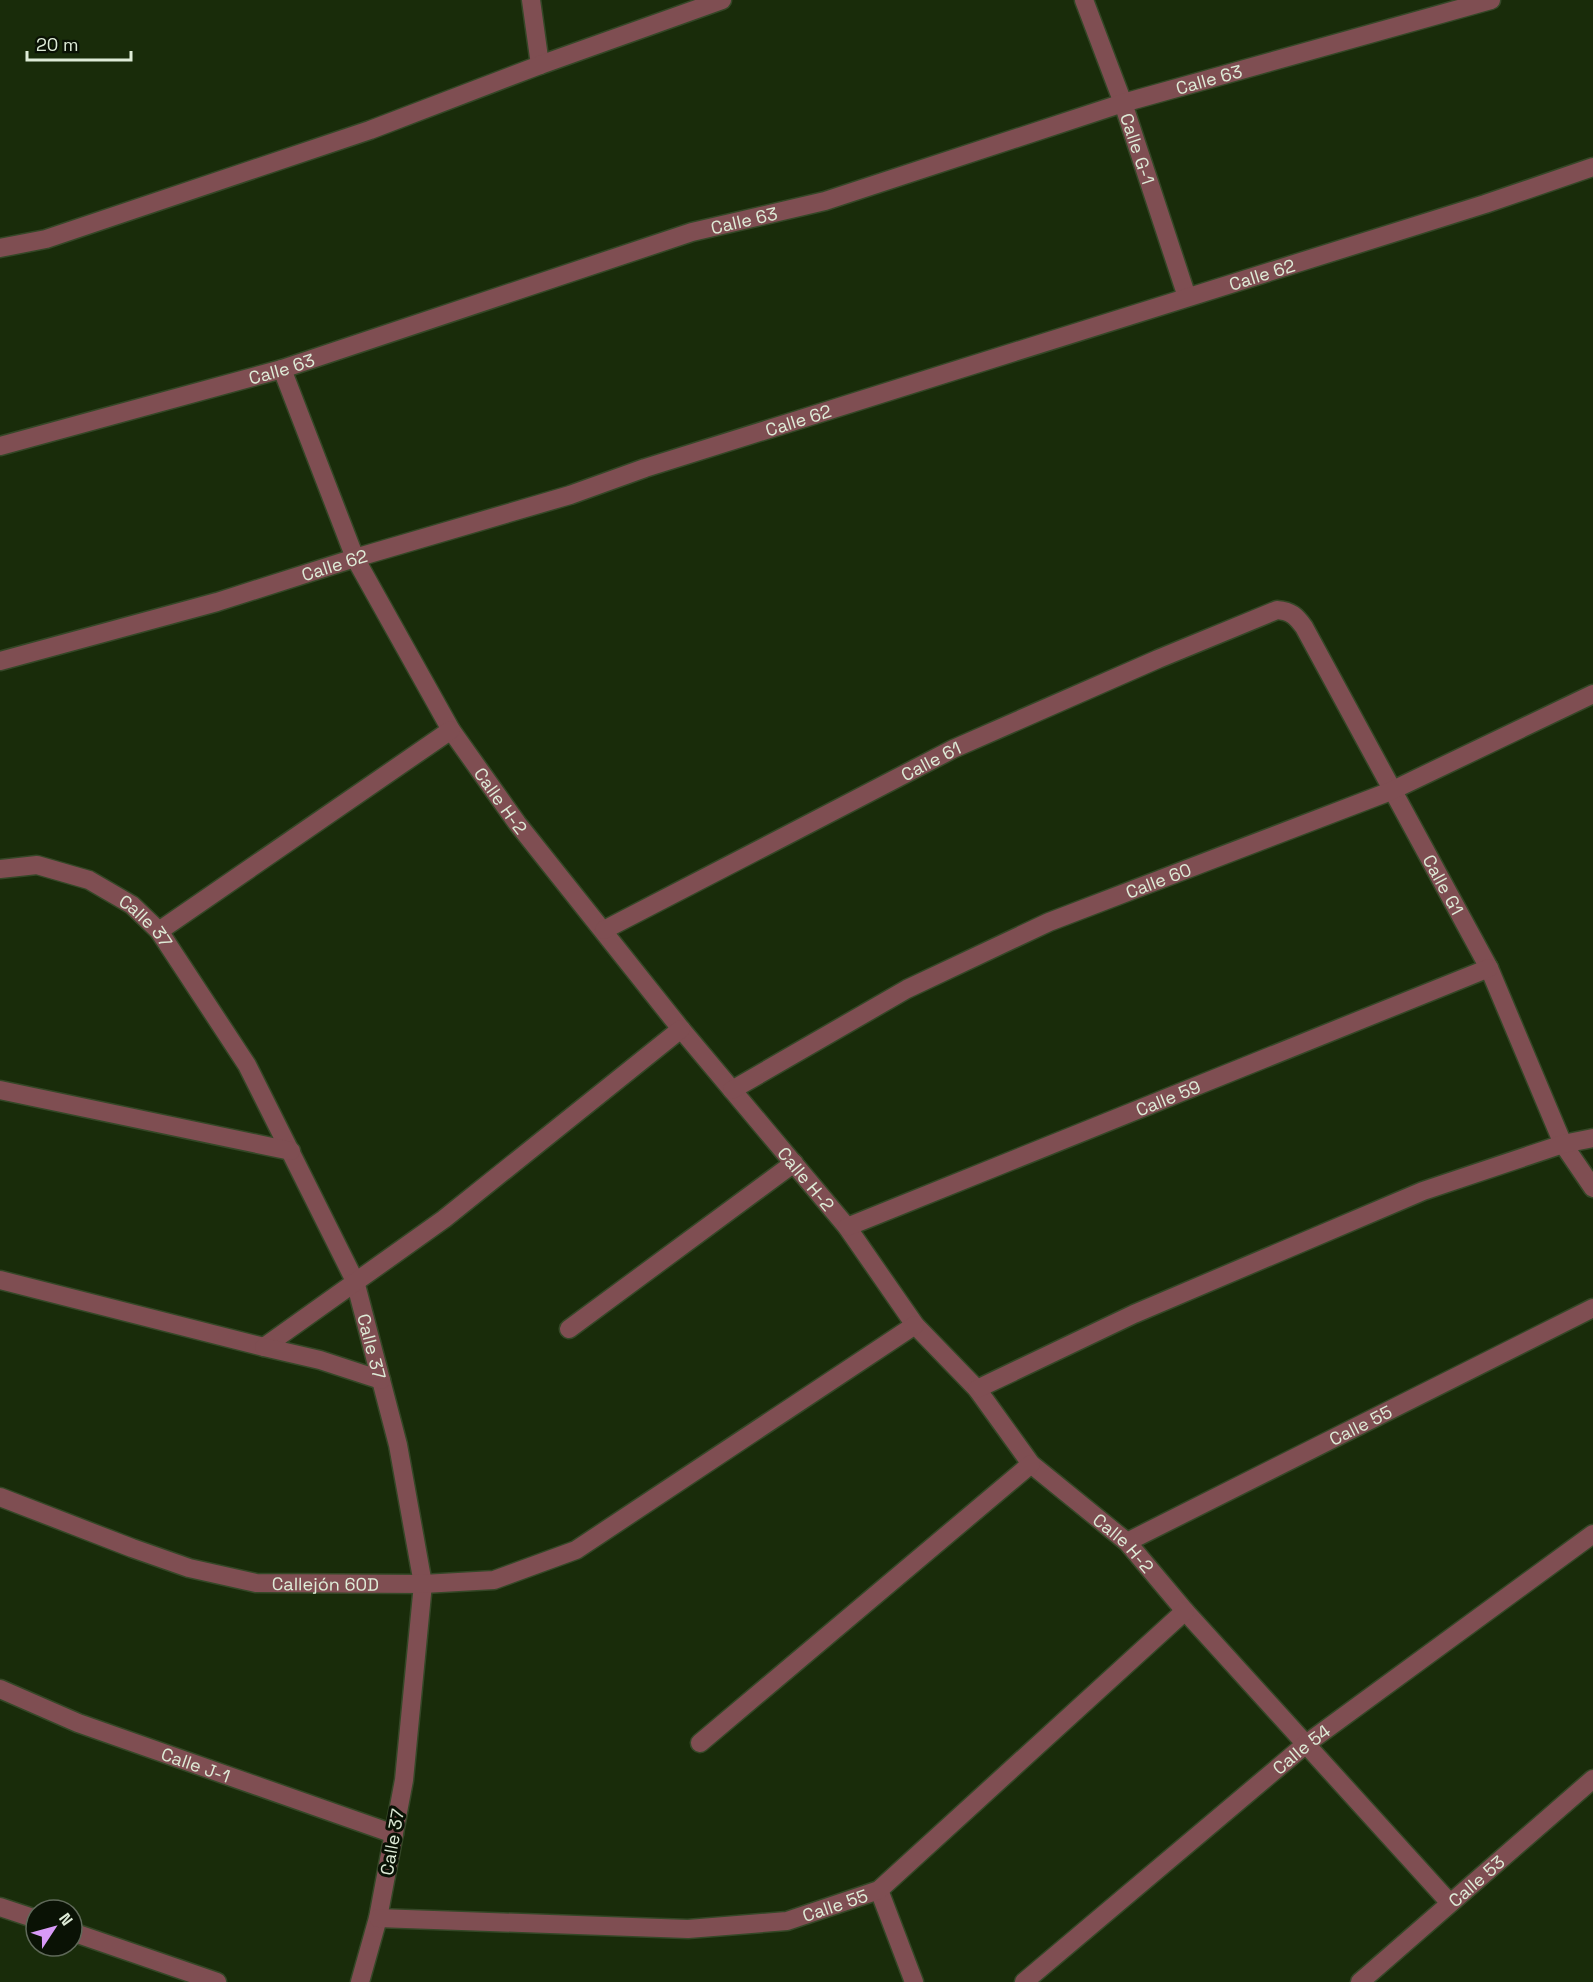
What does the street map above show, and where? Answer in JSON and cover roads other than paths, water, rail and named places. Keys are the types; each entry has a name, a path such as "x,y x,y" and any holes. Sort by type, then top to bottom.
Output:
{"street":[{"path":"531,0 540,65"},
{"path":"0,248 46,238 370,130 540,65 722,0"},
{"name":"Calle G-1","path":"1084,0 1123,103 1187,297"},
{"name":"Calle 63","path":"0,446 282,369 692,232 825,201 1123,103 1491,0"},
{"name":"Calle 62","path":"0,661 217,602 355,558 570,495 645,468 1485,204 1593,167"},
{"name":"Calle H-2","path":"282,369 355,558 451,730 517,823 681,1029 847,1227 915,1325 977,1389 1031,1464 1127,1542 1185,1611 1450,1903"},
{"name":"Calle G1","path":"1267,616 1277,610 1288,611 1296,616 1304,627 1489,968 1563,1144 1593,1188"},
{"name":"Calle 61","path":"604,930 953,749 1158,658 1267,616"},
{"name":"Calle 60","path":"732,1090 907,989 1049,922 1391,790 1593,694"},
{"path":"159,931 451,730"},
{"name":"Calle 37","path":"0,869 37,865 89,880 132,905 159,931 247,1065 355,1281 398,1445 423,1584 404,1780 378,1918 360,1982"},
{"name":"Calle 59","path":"847,1227 1489,968"},
{"path":"264,1347 444,1219 681,1029"},
{"path":"0,1090 291,1151"},
{"path":"977,1389 1134,1314 1423,1191 1563,1144 1593,1138"},
{"path":"569,1329 794,1163"},
{"path":"0,1280 320,1360 381,1380"},
{"name":"Calle 55","path":"1127,1542 1593,1308"},
{"name":"Callejón 60D","path":"0,1497 189,1568 256,1582 423,1584 494,1580 576,1550 915,1325"},
{"path":"700,1743 1031,1464"},
{"name":"Calle 54","path":"1024,1982 1306,1744 1593,1534"},
{"name":"Calle 55","path":"378,1918 688,1929 787,1921 879,1890 1185,1611"},
{"name":"Calle J-1","path":"0,1689 78,1723 393,1834"},
{"name":"Calle 53","path":"1360,1982 1593,1779"},
{"path":"879,1890 914,1982"},
{"path":"0,1906 24,1915"},
{"path":"84,1936 217,1982"}]}
